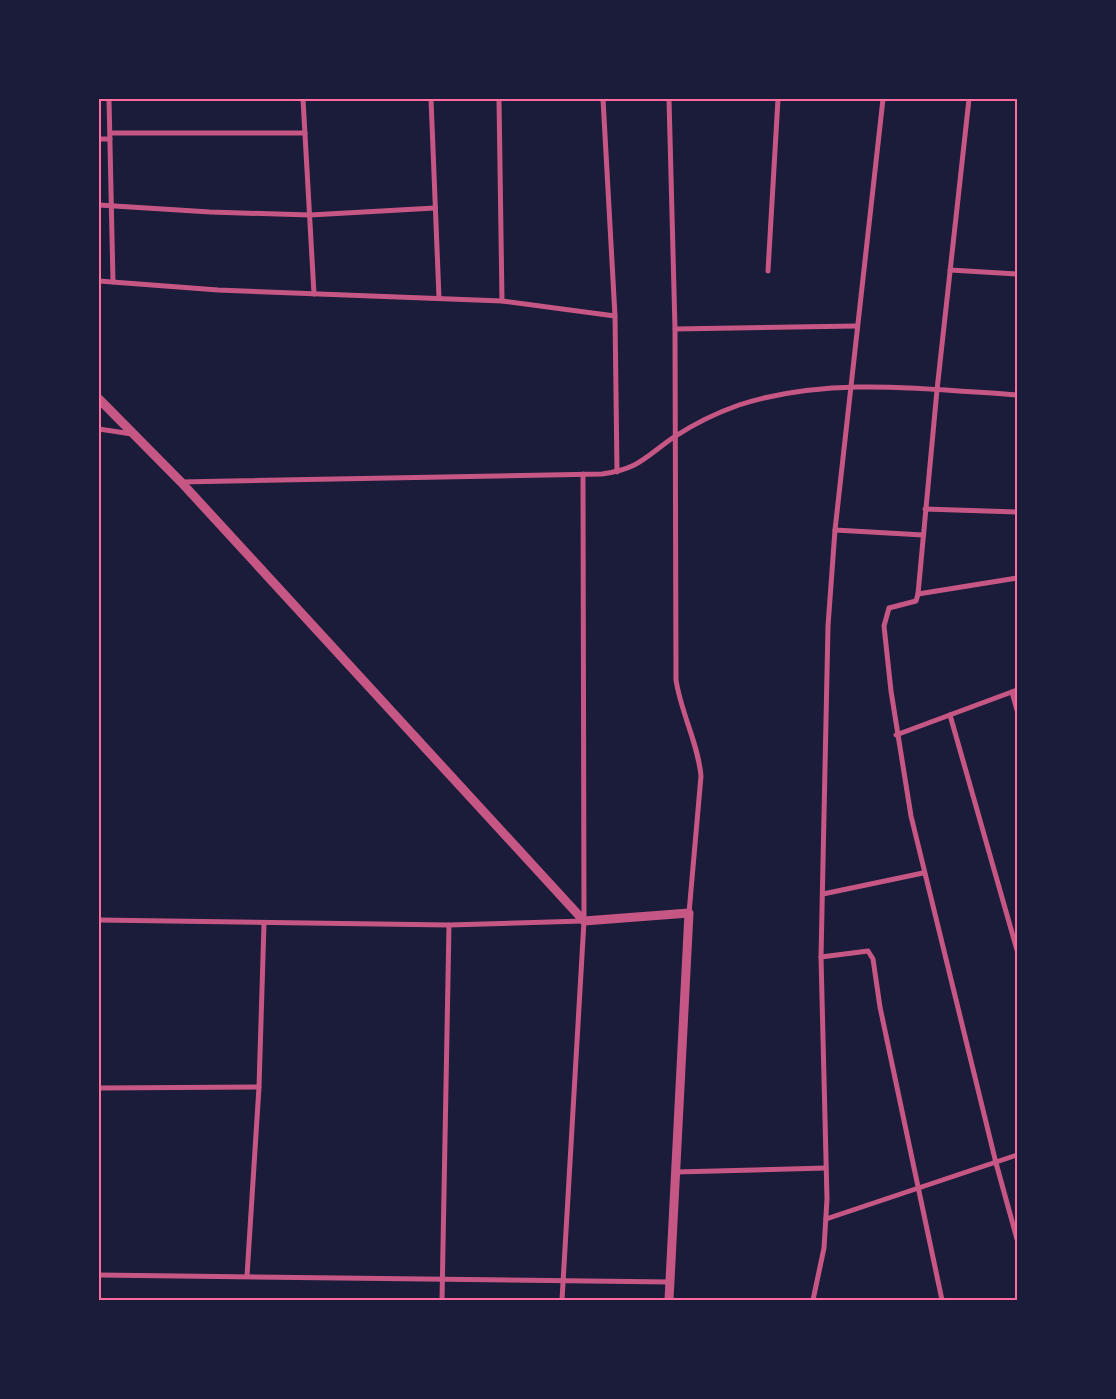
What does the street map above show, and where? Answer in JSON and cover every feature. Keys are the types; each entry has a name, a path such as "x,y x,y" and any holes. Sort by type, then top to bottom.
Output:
{"street":[{"path":"109,99 113,282"},
{"path":"303,99 314,294"},
{"path":"431,99 439,298"},
{"path":"499,99 502,302"},
{"path":"603,99 615,316 617,472"},
{"path":"669,99 675,330 676,680 679,697 700,762 701,776 689,913 669,1300"},
{"path":"768,271 778,99"},
{"path":"813,1300 824,1248 826,1219 821,957 826,667 834,530 883,99"},
{"path":"969,99 937,390 918,594 916,601 911,604 889,608 884,626 896,735 923,873 1017,1239"},
{"path":"99,139 110,136 305,133"},
{"path":"99,205 210,212 310,214 435,208"},
{"path":"950,270 1017,274"},
{"path":"99,281 218,290 502,302 615,316"},
{"path":"675,330 856,326"},
{"path":"180,482 617,472 646,460 674,437 705,419 738,405 773,396 850,387 1017,395"},
{"path":"99,398 180,482 584,921"},
{"path":"99,429 135,434"},
{"path":"562,1300 584,921 582,474"},
{"path":"925,509 1017,512"},
{"path":"834,530 923,535"},
{"path":"918,594 1017,578"},
{"path":"896,735 1014,691 1017,710"},
{"path":"950,715 1017,950"},
{"path":"823,894 923,873"},
{"path":"99,920 264,924 449,925 584,921 689,913"},
{"path":"247,1276 259,1087 264,924"},
{"path":"442,1300 449,925"},
{"path":"821,957 867,951 871,953 880,1007 942,1300"},
{"path":"99,1088 259,1087"},
{"path":"826,1219 918,1190 1017,1155"},
{"path":"676,1172 826,1168"},
{"path":"99,1275 671,1282"}]}
